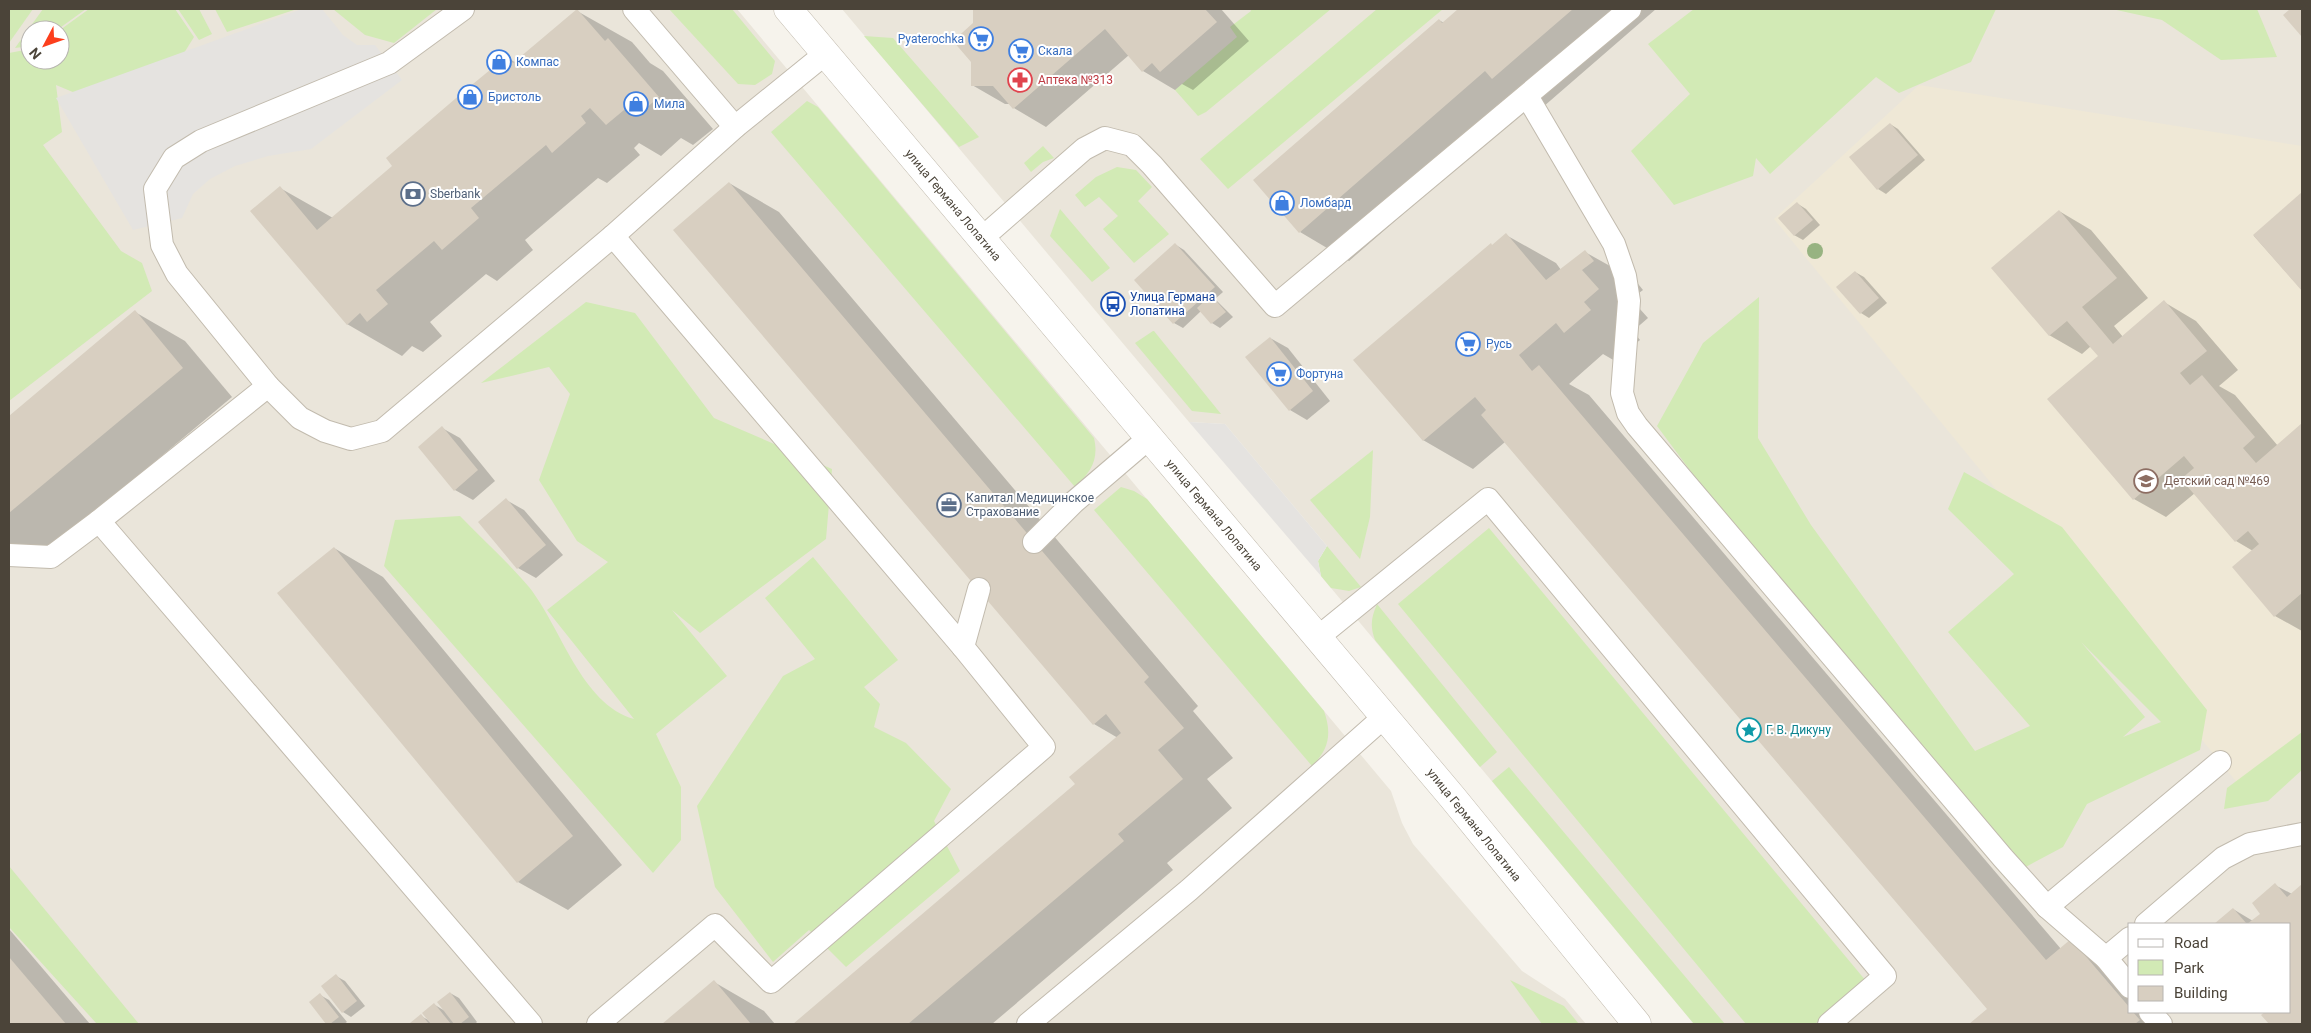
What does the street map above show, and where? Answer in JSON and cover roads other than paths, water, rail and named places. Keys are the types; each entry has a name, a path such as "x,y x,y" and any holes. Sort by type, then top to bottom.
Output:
{"street":[{"name":"улица Германа Лопатина","path":"788,9 1453,798 1637,1024"}],"lane":[{"path":"463,9 389,63 201,142 174,158 155,189 162,245 177,274 268,386 300,418 325,431 351,439 382,431 613,236 735,127 825,54"},
{"path":"634,9 735,127"},
{"path":"981,238 1084,149 1105,138 1132,145 1275,306 1630,9"},
{"path":"1527,96 1614,244 1625,276 1629,301 1622,393 1628,413 1669,464 2047,907 2106,958 2128,985"},
{"path":"598,1024 715,925 771,982 1044,747 963,648 613,236"},
{"path":"9,555 51,557 268,386"},
{"path":"1034,542 1074,502 1149,438"},
{"path":"1317,638 1488,499 1885,976 1829,1024"},
{"path":"99,521 531,1024"},
{"path":"963,648 979,589"},
{"path":"1028,1024 1189,890 1384,717"},
{"path":"2047,907 2220,762"},
{"path":"2147,923 2223,858 2250,844 2302,834"},
{"path":"2106,958 2128,940"},
{"path":"2151,1013 2161,1024"}],"place":[{"name":"Pyaterochka","path":"981,39"},
{"name":"Скала","path":"1021,51"},
{"name":"Компас","path":"499,62"},
{"name":"Аптека №313","path":"1020,80"},
{"name":"Бристоль","path":"470,97"},
{"name":"Мила","path":"636,104"},
{"name":"Sberbank","path":"413,194"},
{"name":"Ломбард","path":"1282,203"},
{"name":"Улица Германа Лопатина","path":"1113,304"},
{"name":"Русь","path":"1468,344"},
{"name":"Фортуна","path":"1279,374"},
{"name":"Детский сад №469","path":"2146,481"},
{"name":"Капитал Медицинское Страхование","path":"949,505"},
{"name":"Г. В. Дикуну","path":"1749,730"}]}
